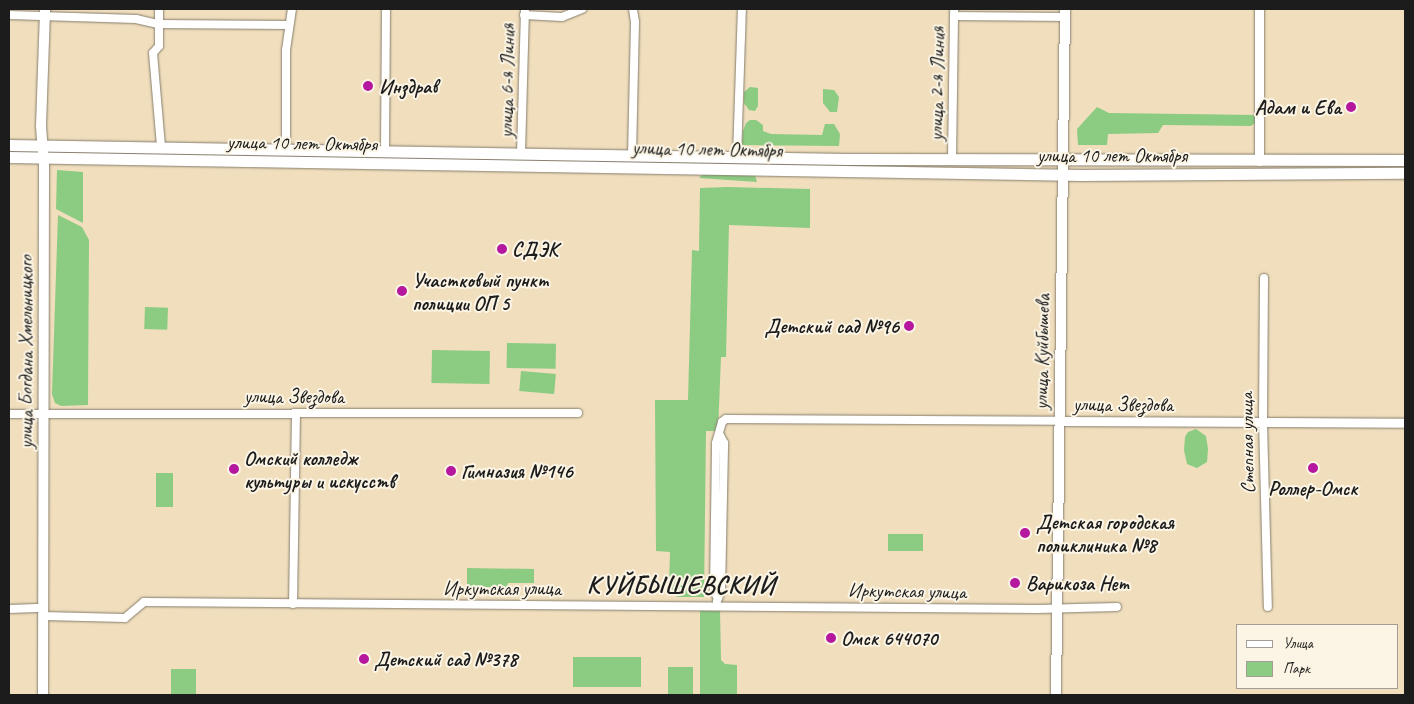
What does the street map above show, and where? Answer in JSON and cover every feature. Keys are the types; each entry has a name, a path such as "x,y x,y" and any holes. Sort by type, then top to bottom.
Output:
{"main road":[{"name":"улица Богдана Хмельницкого","path":"44,695 42,146 45,12"},
{"name":"улица Куйбышева","path":"1056,695 1065,13"},
{"name":"улица 10 лет Октября","path":"9,145 952,160 1405,160"},
{"name":"улица 10 лет Октября","path":"9,157 1062,174 1405,173"}],"street":[{"path":"159,9 157,24 159,46 153,53 161,147"},
{"path":"286,149 286,50 292,9"},
{"path":"385,151 386,9"},
{"path":"525,12 562,17 582,9"},
{"path":"632,155 635,22 633,9"},
{"path":"737,157 742,9"},
{"path":"1259,9 1259,161"},
{"path":"9,15 45,12 136,19 157,24 289,25"},
{"name":"улица 6-я Линия","path":"521,153 525,12"},
{"path":"954,12 1065,13"},
{"name":"улица 2-я Линия","path":"952,160 954,12"},
{"name":"Степная улица","path":"1264,278 1263,422 1268,607"},
{"path":"293,604 296,413"},
{"name":"улица Звездова","path":"9,414 578,413"},
{"name":"улица Звездова","path":"717,606 717,597 714,591 716,443 720,435 722,422 734,419 1405,423"},
{"name":"Иркутская улица","path":"9,609 125,618 144,602 1038,609 1057,607 1117,607"}],"green space":[{"path":"750,87 758,88 758,106 755,111 749,110 744,103 744,92"},
{"path":"823,89 834,90 839,97 837,112 830,112 823,103"},
{"path":"1097,107 1109,113 1257,115 1256,122 1251,126 1163,125 1158,133 1108,134 1107,145 1078,145 1077,129"},
{"path":"750,120 756,120 763,125 763,131 771,134 822,135 825,124 834,124 840,134 839,146 742,145 743,131 746,123"},
{"path":"57,170 83,172 83,223 56,209"},
{"path":"703,174 755,175 757,182 699,178"},
{"path":"700,188 810,189 810,228 729,225 726,357 721,357 718,431 706,431 704,597 677,597 669,587 670,552 656,551 655,400 688,400 692,250 699,251"},
{"path":"58,215 82,227 89,240 88,405 61,406 55,403 52,394"},
{"path":"145,307 168,308 167,330 144,329"},
{"path":"507,343 556,344 556,369 507,368"},
{"path":"432,350 490,351 489,384 431,383"},
{"path":"521,371 556,374 554,394 519,391"},
{"path":"1196,429 1206,436 1208,449 1207,462 1197,468 1187,464 1184,450 1185,437 1188,432"},
{"path":"156,473 173,473 173,507 156,507"},
{"path":"888,534 923,534 923,551 888,551"},
{"path":"467,568 534,569 534,583 508,583 507,587 467,587"},
{"path":"700,610 720,610 721,660 725,664 737,665 737,695 700,695"},
{"path":"573,657 641,657 641,687 573,687"},
{"path":"668,667 693,667 693,695 668,695"},
{"path":"171,669 196,669 196,695 171,695"}],"place":[{"name":"Инздрав","path":"368,86"},
{"name":"Адам и Ева","path":"1351,107"},
{"name":"СДЭК","path":"502,249"},
{"name":"Участковый пункт полиции ОП 5","path":"402,291"},
{"name":"Детский сад №96","path":"909,326"},
{"name":"Роллер-Омск","path":"1313,468"},
{"name":"Омский колледж культуры и искусств","path":"234,469"},
{"name":"Гимназия №146","path":"451,471"},
{"name":"Детская городская поликлиника №8","path":"1025,533"},
{"name":"Варикоза Нет","path":"1015,583"},
{"name":"Омск 644070","path":"831,638"},
{"name":"Детский сад №378","path":"364,659"}],"district":[{"name":"КУЙБЫШЕВСКИЙ","path":"681,585"}]}
